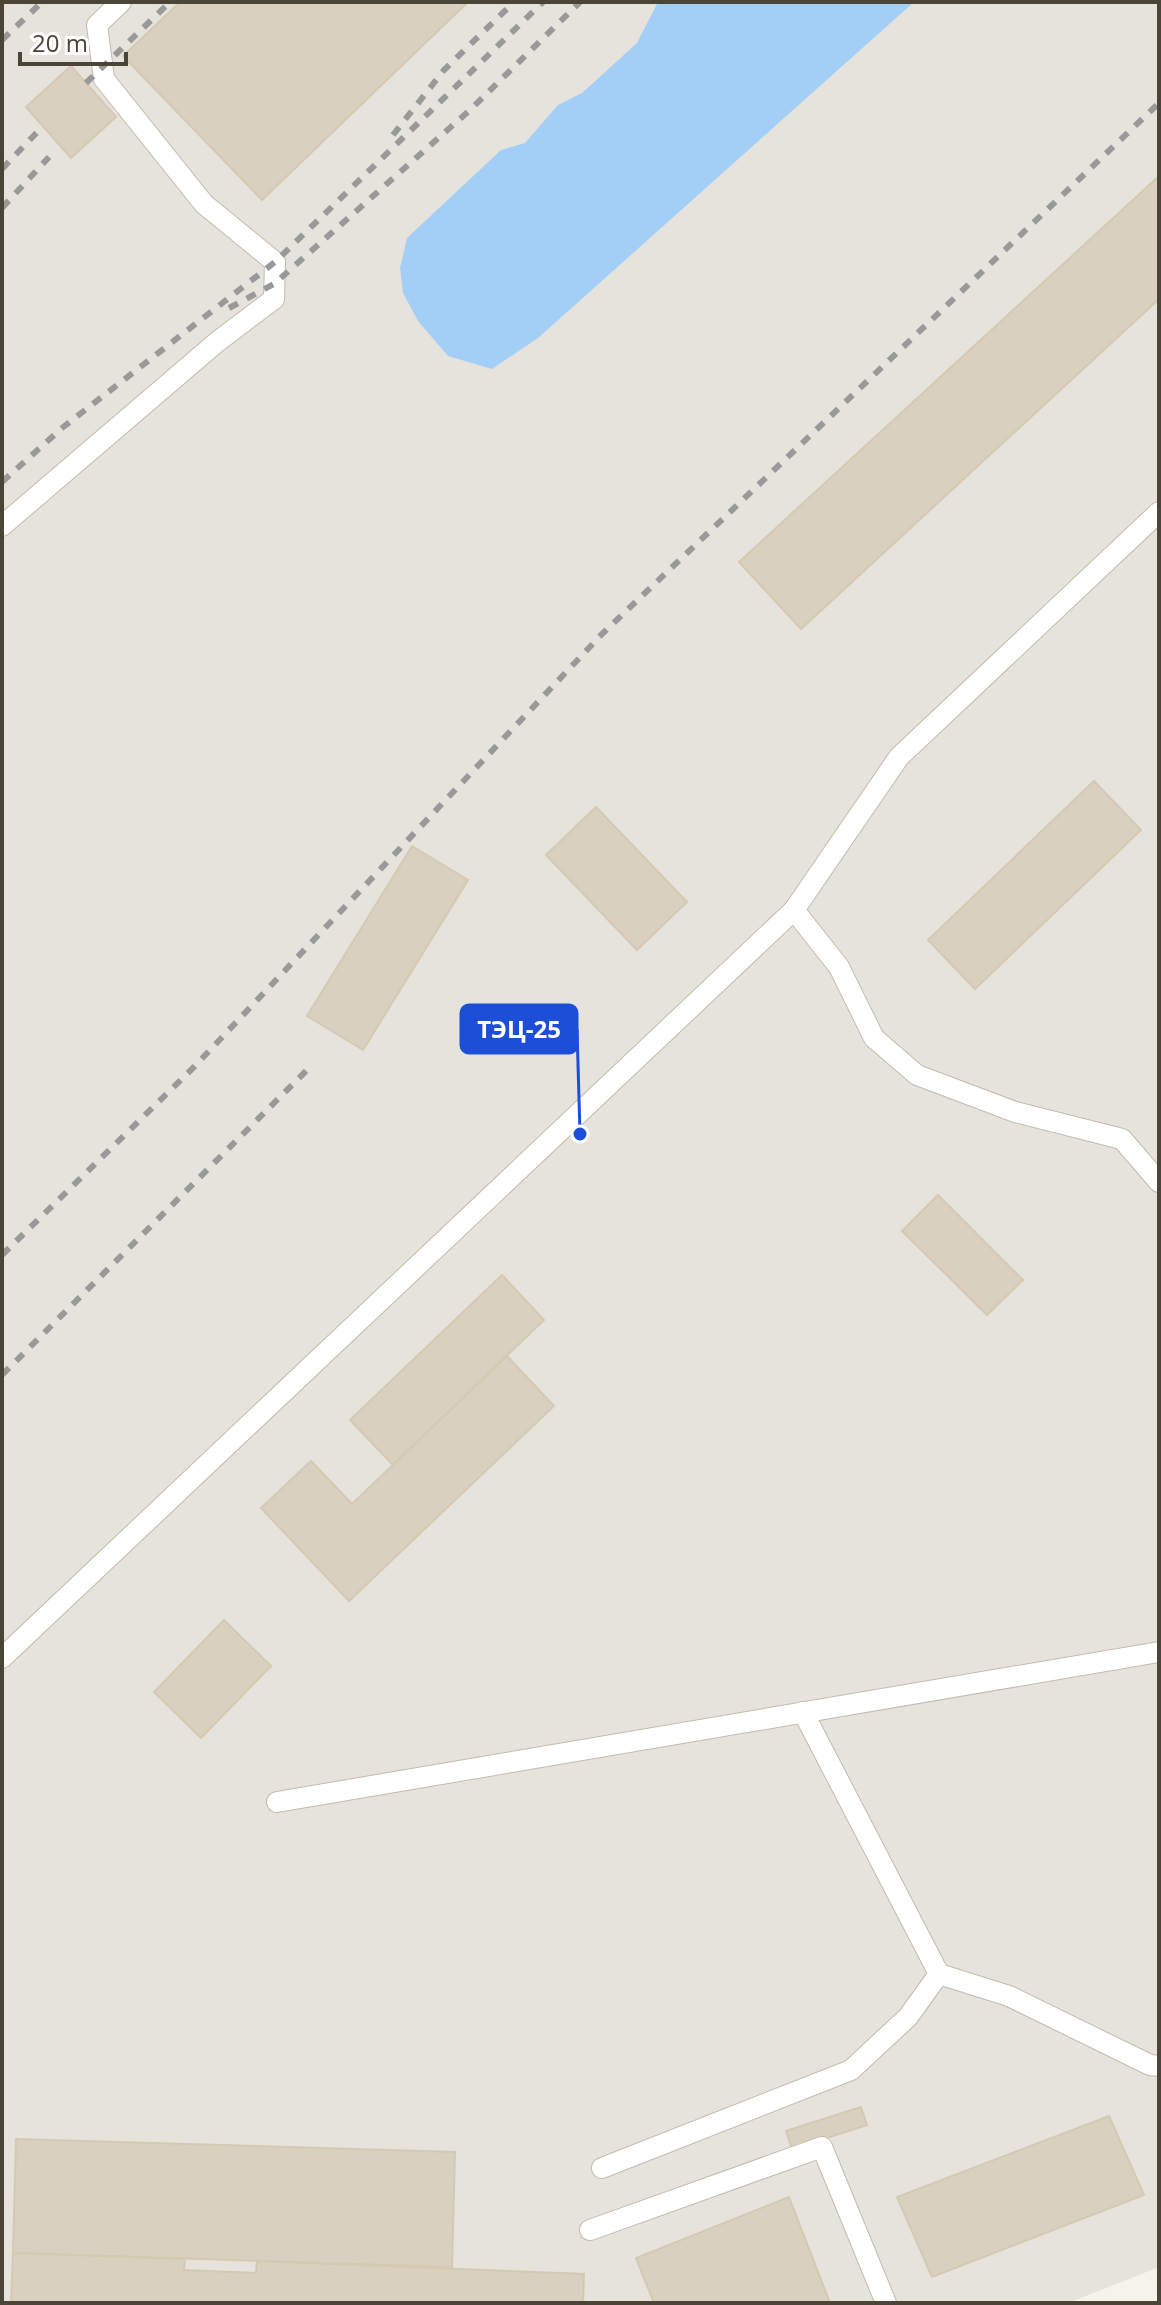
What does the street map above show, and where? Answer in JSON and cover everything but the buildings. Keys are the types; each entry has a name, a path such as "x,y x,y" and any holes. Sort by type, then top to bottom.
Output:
{"lane":[{"path":"2,526 217,342 274,299 275,262 204,204 104,79 97,25 121,2"},
{"path":"2,1658 794,910 899,757 1159,512"},
{"path":"794,910 839,967 874,1038 917,1075 1015,1112 1122,1139 1159,1182"},
{"path":"277,1802 1159,1652"},
{"path":"803,1712 939,1974 1009,1996 1150,2065 1159,2066"},
{"path":"602,2168 851,2070 908,2017 939,1974"},
{"path":"590,2230 822,2147 886,2303"}],"shaded area":[{"path":"2,2 1159,2 1159,2267 1068,2303 2,2303"}],"water":[{"path":"658,2 914,2 538,338 492,369 448,356 418,321 403,293 400,268 407,238 501,150 525,143 558,105 582,93 637,43"}],"railway":[{"path":"2,40 42,2"},
{"path":"86,83 170,2"},
{"path":"393,135 444,70 514,2"},
{"path":"2,482 62,428 275,262 543,2"},
{"path":"229,308 274,284 470,110 580,2"},
{"path":"2,1255 194,1067 602,634 1159,103"},
{"path":"2,169 43,126"},
{"path":"2,208 49,157"},
{"path":"2,1375 313,1064"}],"place":[{"name":"ТЭЦ-25","path":"580,1134"}]}
